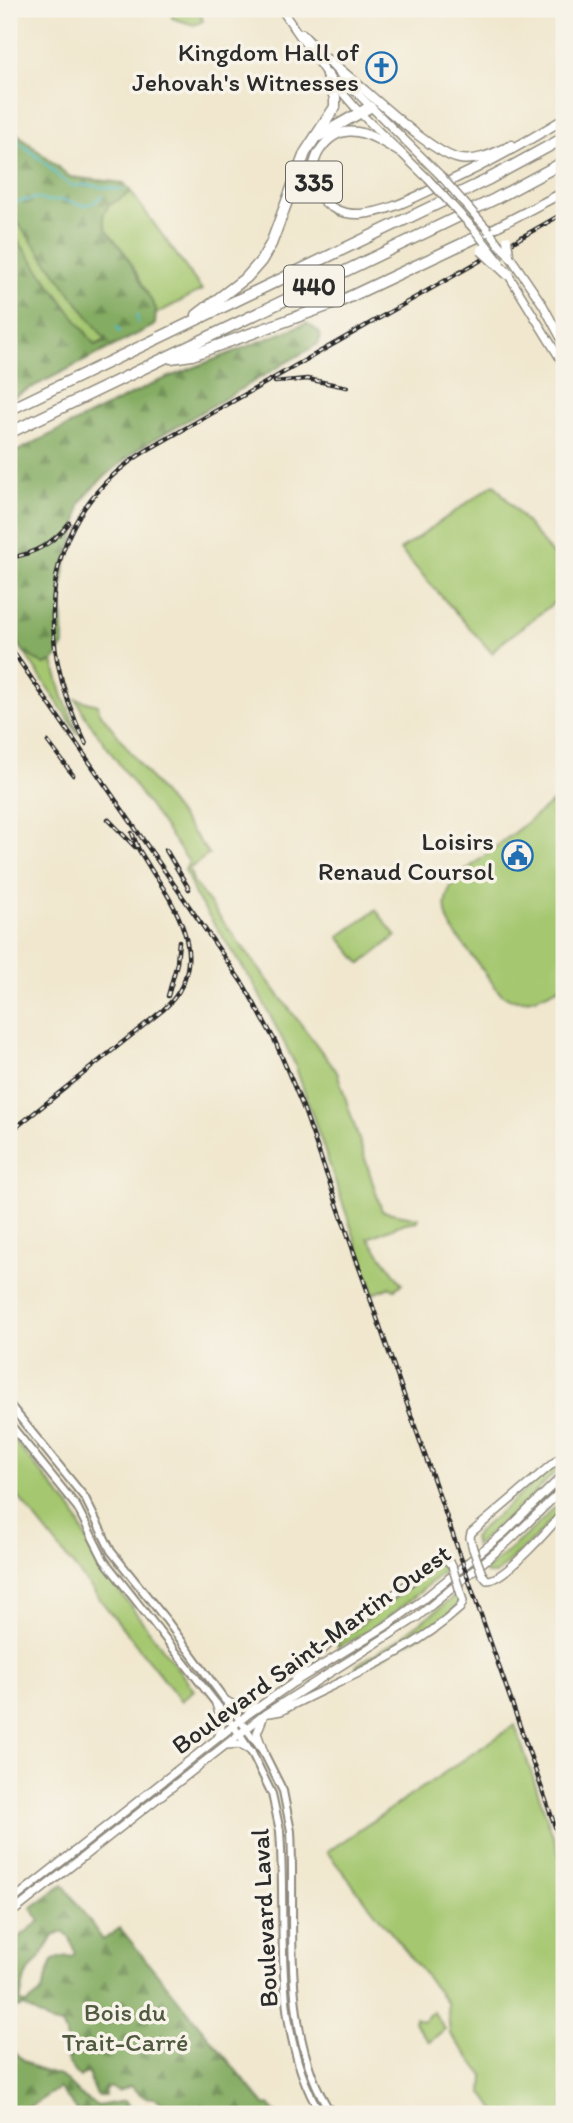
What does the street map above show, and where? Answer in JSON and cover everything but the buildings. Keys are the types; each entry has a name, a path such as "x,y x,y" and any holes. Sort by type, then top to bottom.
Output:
{"highway":[{"path":"183,327 235,287 261,261 274,239 303,158 335,107 335,98 327,75"},
{"path":"314,138 365,110"},
{"name":"440","path":"9,410 487,180 564,138"},
{"name":"440","path":"9,433 564,162"},
{"path":"160,360 192,355 326,307 473,240 508,274"}],"main road":[{"path":"282,9 327,75 439,174 473,240 509,255"},
{"path":"294,25 327,59 399,152 428,179 473,240 508,274 564,365"},
{"path":"327,59 406,125 452,157 474,159 540,133"},
{"name":"335","path":"399,152 363,132 334,136 321,148 314,162 313,178 318,193 328,205 344,212 363,214 381,211 474,170 564,119"},
{"path":"473,240 564,192"},
{"path":"513,220 507,237 509,255 564,344"},
{"path":"564,1454 471,1533 473,1549 482,1574 487,1580 496,1578 537,1541 564,1511"},
{"name":"Boulevard Saint-Martin Ouest","path":"9,1903 257,1707 392,1622 448,1579 516,1522 564,1474"},
{"name":"Boulevard Saint-Martin Ouest","path":"9,1915 265,1714 394,1633 435,1603 516,1536 564,1488"},
{"path":"264,1753 257,1733 265,1714 281,1711 359,1672 411,1644 454,1614 463,1604 452,1566 447,1560 439,1560 308,1663 293,1683"},
{"path":"334,1643 334,1651 341,1655"},
{"path":"348,1662 359,1672"},
{"path":"225,1700 240,1709 257,1707"},
{"path":"216,1703 222,1722 216,1739"},
{"path":"223,1746 239,1744 251,1751"}],"street":[{"path":"9,1404 85,1498 111,1551 225,1700 237,1723"},
{"path":"9,1423 76,1505 102,1557 216,1703 237,1723"},
{"path":"153,1622 163,1626 167,1621"},
{"name":"Boulevard Laval","path":"237,1723 264,1753 281,1787 290,1821 299,2033 312,2077 332,2114"},
{"name":"Boulevard Laval","path":"243,1731 268,1782 279,1820 289,2030 299,2070 321,2114"}],"green space":[{"path":"173,9 199,9 203,21 194,25 172,18"},
{"path":"9,127 70,177 124,183 131,192 108,206 103,216 106,229 125,253 156,309 155,325 9,399 9,229 95,345 106,340 9,211"},
{"path":"131,192 202,290 156,314 156,309 125,253 106,229 103,216 108,206"},
{"path":"9,211 106,340 95,345 9,229"},
{"path":"307,323 319,332 321,337 318,344 138,449 96,484 80,504 76,531 65,566 61,592 64,645 53,662 44,665 24,652 9,630 9,455 157,382"},
{"path":"494,484 564,568 564,595 492,653 400,550"},
{"path":"24,652 44,665 53,662 63,697 79,735"},
{"path":"76,699 98,705 99,711 209,854 189,869 194,883 337,1072 382,1211 418,1218 417,1221 368,1238 402,1284 395,1289 390,1287 374,1294 294,1062 254,984 195,895 185,870 189,862 85,716"},
{"path":"564,793 564,931 561,932 564,937 564,985 532,999 508,998 500,993 454,932 447,917 447,896 459,876"},
{"path":"376,910 396,936 361,964 339,937"},
{"path":"9,1434 73,1511 99,1564 194,1690 181,1701 9,1485"},
{"path":"564,1457 564,1463 527,1501 475,1546 473,1538 480,1530"},
{"path":"564,1498 564,1505 541,1532 496,1574 486,1574 485,1571"},
{"path":"439,1563 446,1564 447,1568 409,1601 367,1632 338,1647 337,1643"},
{"path":"458,1594 460,1601 453,1610 430,1629 370,1664 356,1668 357,1665 396,1641"},
{"path":"515,1725 564,1868 564,2114 498,2114 483,2093 484,2076 450,2034 447,2003 327,1852"},
{"name":"Bois du Trait-Carré","path":"63,1884 103,1940 120,1928 265,2106 269,2105 277,2114 204,2114 185,2108 172,2109 155,2098 144,2097 130,2086 118,2091 110,2087 106,2089 105,2096 99,2096 88,2074 85,2073 80,2078 67,2061 66,2033 62,2025 52,2023 24,2006 14,2009 9,2015 9,1945 40,1921 31,1908","holes":["63,1932 70,1938 75,1953 71,1957 53,1960 41,1993 24,2004 20,2001 25,1977 53,1936"]},
{"path":"433,2011 445,2029 429,2042 414,2022 415,2018 423,2021"},
{"name":"Bois du Trait-Carré","path":"9,2049 34,2068 62,2077 81,2096 98,2106 125,2101 135,2114 80,2114 59,2088 19,2114 9,2114"}],"waterway":[{"path":"9,134 61,179 73,186 87,185 123,190"},
{"path":"9,203 38,198 82,205 91,204 102,196"},
{"path":"137,316 138,323"},
{"path":"117,327 120,332"}],"railway":[{"path":"86,744 69,703 57,662 53,621 56,581 66,543 85,508 112,476 149,449 564,213"},
{"path":"275,382 307,379 347,387"},
{"path":"9,558 27,554 43,546 69,523"},
{"path":"9,646 245,987 275,1041 303,1107 564,1852"},
{"path":"48,742 73,775"},
{"path":"108,819 135,847"},
{"path":"132,833 155,876"},
{"path":"166,850 189,889"},
{"path":"9,1133 163,1010 178,993 186,975 186,939 172,902 150,868"},
{"path":"168,996 177,963 179,941"}],"place":[{"name":"Kingdom Hall of Jehovah's Witnesses","path":"382,67"},
{"name":"Loisirs Renaud Coursol","path":"517,856"}]}
